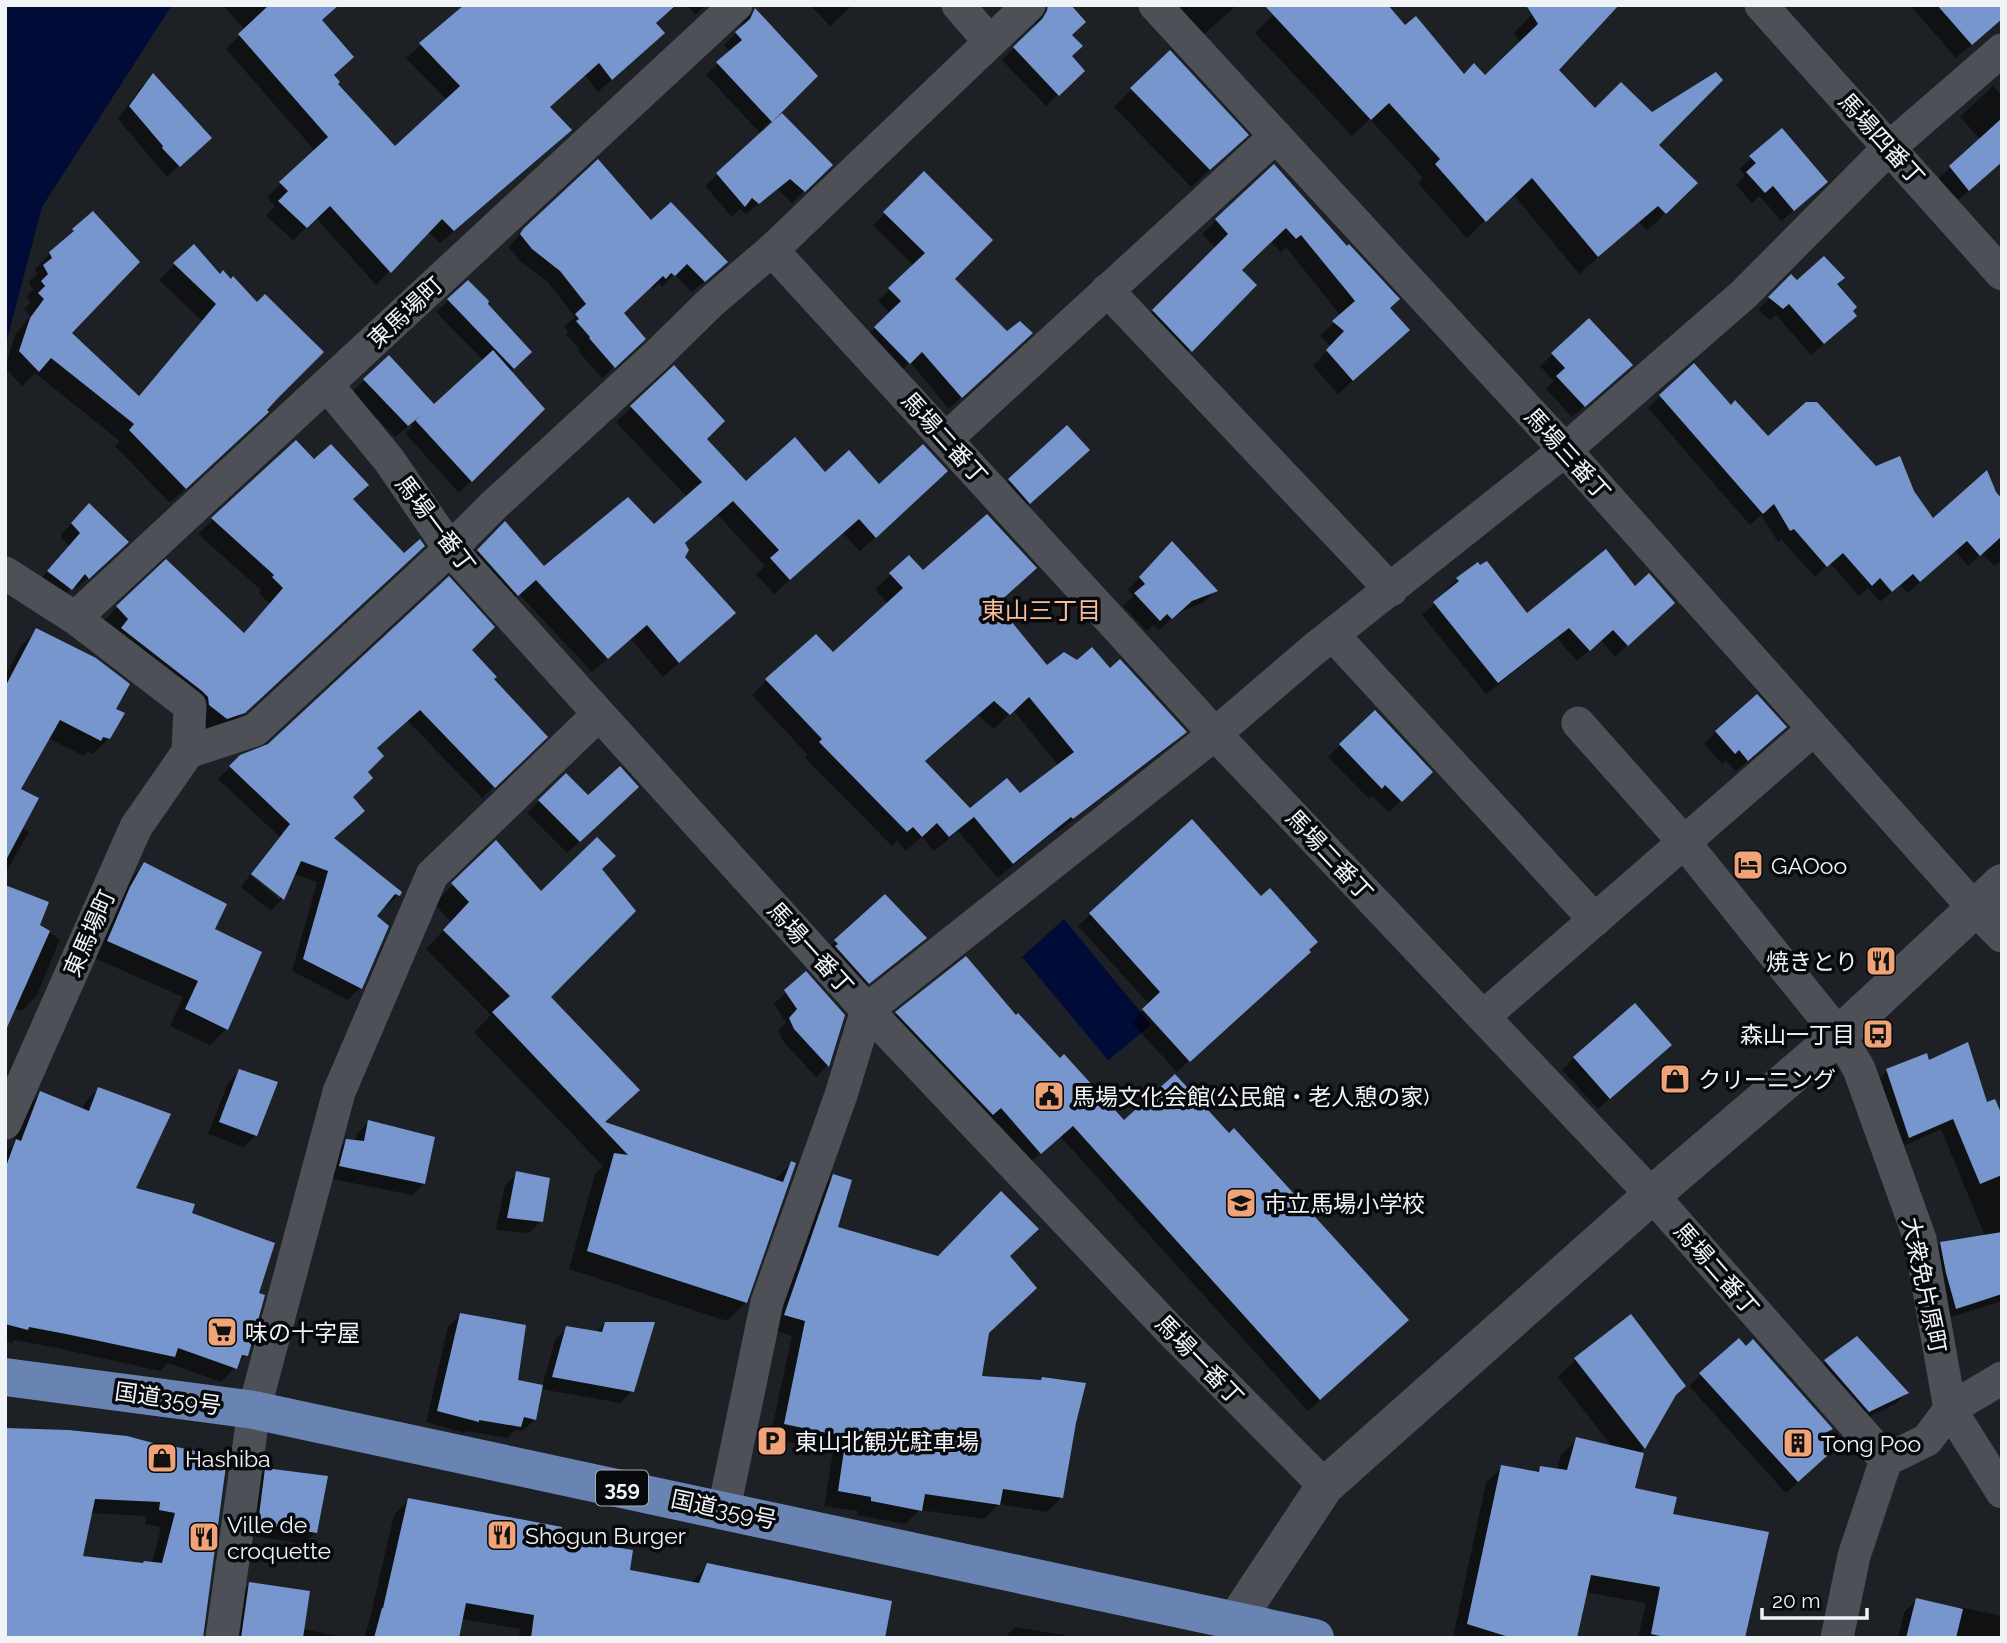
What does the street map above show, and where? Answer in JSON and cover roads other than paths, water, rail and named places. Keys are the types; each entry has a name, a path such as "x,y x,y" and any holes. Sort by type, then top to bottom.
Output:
{"highway":[{"name":"国道359号","path":"5,1377 254,1410 724,1509 1231,1629 1315,1638"}],"street":[{"path":"958,5 990,42"},
{"path":"5,573 75,618 190,706 188,752 256,730 710,303 772,250 1029,5"},
{"name":"馬場三番丁","path":"1155,5 1565,450 1814,729 1988,896 2002,936"},
{"name":"馬場四番丁","path":"1761,5 2002,274"},
{"name":"東馬場町","path":"75,618 732,6"},
{"path":"724,1509 767,1302 841,1095 867,1010 1215,734 1333,635 1565,450 1744,294 1890,147 2002,50"},
{"path":"946,439 1276,136"},
{"name":"馬場二番丁","path":"772,250 1215,734 1652,1195 1886,1460"},
{"path":"1107,290 1391,590"},
{"name":"馬場一番丁","path":"327,385 389,460 450,549 867,1010 1169,1329 1325,1486"},
{"path":"1333,635 1595,920"},
{"path":"222,1638 254,1410 339,1093 432,875 600,714"},
{"name":"大衆免片原町","path":"1578,723 1684,842 1839,1035 1859,1069 1920,1239 1950,1409 2002,1492"},
{"path":"1483,1017 1814,729"},
{"name":"東馬場町","path":"5,1123 136,827 188,752"},
{"path":"1231,1629 1325,1486 1652,1195 1839,1035 1988,896"},
{"path":"1838,1638 1854,1556 1886,1460 1927,1440 1950,1409 2002,1378"}],"water":[{"path":"5,5 172,5 42,207 5,347"},
{"path":"1064,919 1151,1025 1108,1060 1022,957"}],"place":[{"name":"GAOoo","path":"1748,865"},
{"name":"焼きとり","path":"1881,961"},
{"name":"森山一丁目","path":"1878,1034"},
{"name":"クリーニング","path":"1675,1079"},
{"name":"馬場文化会館(公民館・老人憩の家)","path":"1049,1096"},
{"name":"市立馬場小学校","path":"1241,1203"},
{"name":"味の十字屋","path":"222,1332"},
{"name":"東山北観光駐車場","path":"772,1441"},
{"name":"Tong Poo","path":"1798,1443"},
{"name":"Hashiba","path":"162,1458"},
{"name":"Shogun Burger","path":"502,1535"},
{"name":"Ville de croquette","path":"204,1537"}],"district":[{"name":"東山三丁目","path":"1041,610"}]}
